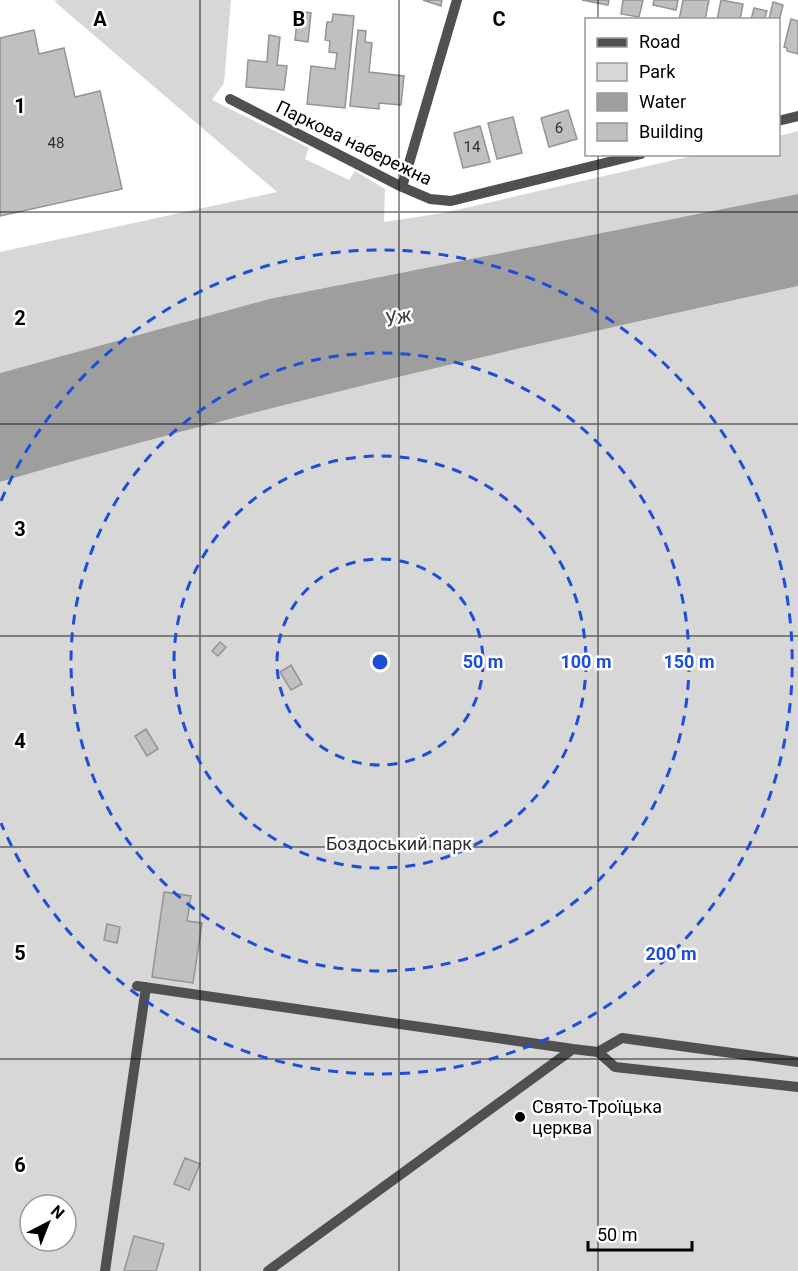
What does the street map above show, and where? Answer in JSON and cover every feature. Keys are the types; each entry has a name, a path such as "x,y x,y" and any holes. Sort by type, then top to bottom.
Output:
{"street":[{"path":"402,187 457,0"},
{"name":"Паркова набережна","path":"230,99 430,199 451,201 633,156"},
{"path":"780,120 798,116"},
{"path":"105,1271 142,986 598,1052 615,1067 798,1087"},
{"path":"598,1052 622,1038 798,1062"},
{"path":"268,1271 573,1049"}],"green space":[{"path":"231,0 224,83 212,100 309,148 305,159 349,180 355,171 385,189 384,222 443,213 692,156 780,156 780,136 798,131 798,194 269,299 0,373 0,252 277,192 54,1"},
{"name":"Боздоський парк","path":"798,286 798,1271 0,1271 0,482 198,427 497,354"}],"water":[{"name":"Уж","path":"798,194 798,286 297,402 0,482 0,373 269,299"}],"building":[{"path":"423,0 442,0 441,6"},
{"path":"582,0 609,0 608,5"},
{"path":"623,0 643,0 639,17 621,14"},
{"path":"654,0 678,0 676,10 653,5"},
{"path":"683,0 709,0 705,18 679,18"},
{"path":"721,0 743,4 740,18 717,18"},
{"path":"773,2 783,5 780,18 769,18"},
{"path":"754,8 767,11 765,18 752,18"},
{"path":"298,11 311,13 308,42 295,40"},
{"path":"333,14 354,16 345,108 307,104 311,66 335,69 337,53 329,52 330,41 325,40 327,22 332,22"},
{"path":"791,19 798,21 798,54 787,51 784,47"},
{"path":"34,30 39,54 64,48 75,97 100,91 122,189 0,216 0,38"},
{"path":"358,30 366,31 365,42 372,43 369,72 404,76 401,105 379,103 379,109 350,106"},
{"path":"269,35 280,37 277,65 287,66 284,90 246,87 248,60 267,62"},
{"path":"568,110 577,139 549,147 541,118"},
{"path":"513,117 522,153 497,159 488,123"},
{"path":"480,126 490,162 463,168 454,133"},
{"path":"220,642 226,647 218,656 212,651"},
{"path":"291,665 302,684 291,690 280,672"},
{"path":"146,729 158,749 147,756 135,736"},
{"path":"164,892 191,896 187,921 202,923 193,983 152,977"},
{"path":"107,924 120,927 117,943 104,940"},
{"path":"185,1158 200,1164 189,1190 174,1184"},
{"path":"134,1236 164,1244 156,1271 124,1271"}],"place":[{"name":"Свято-Троїцька церква","path":"520,1117"}]}
